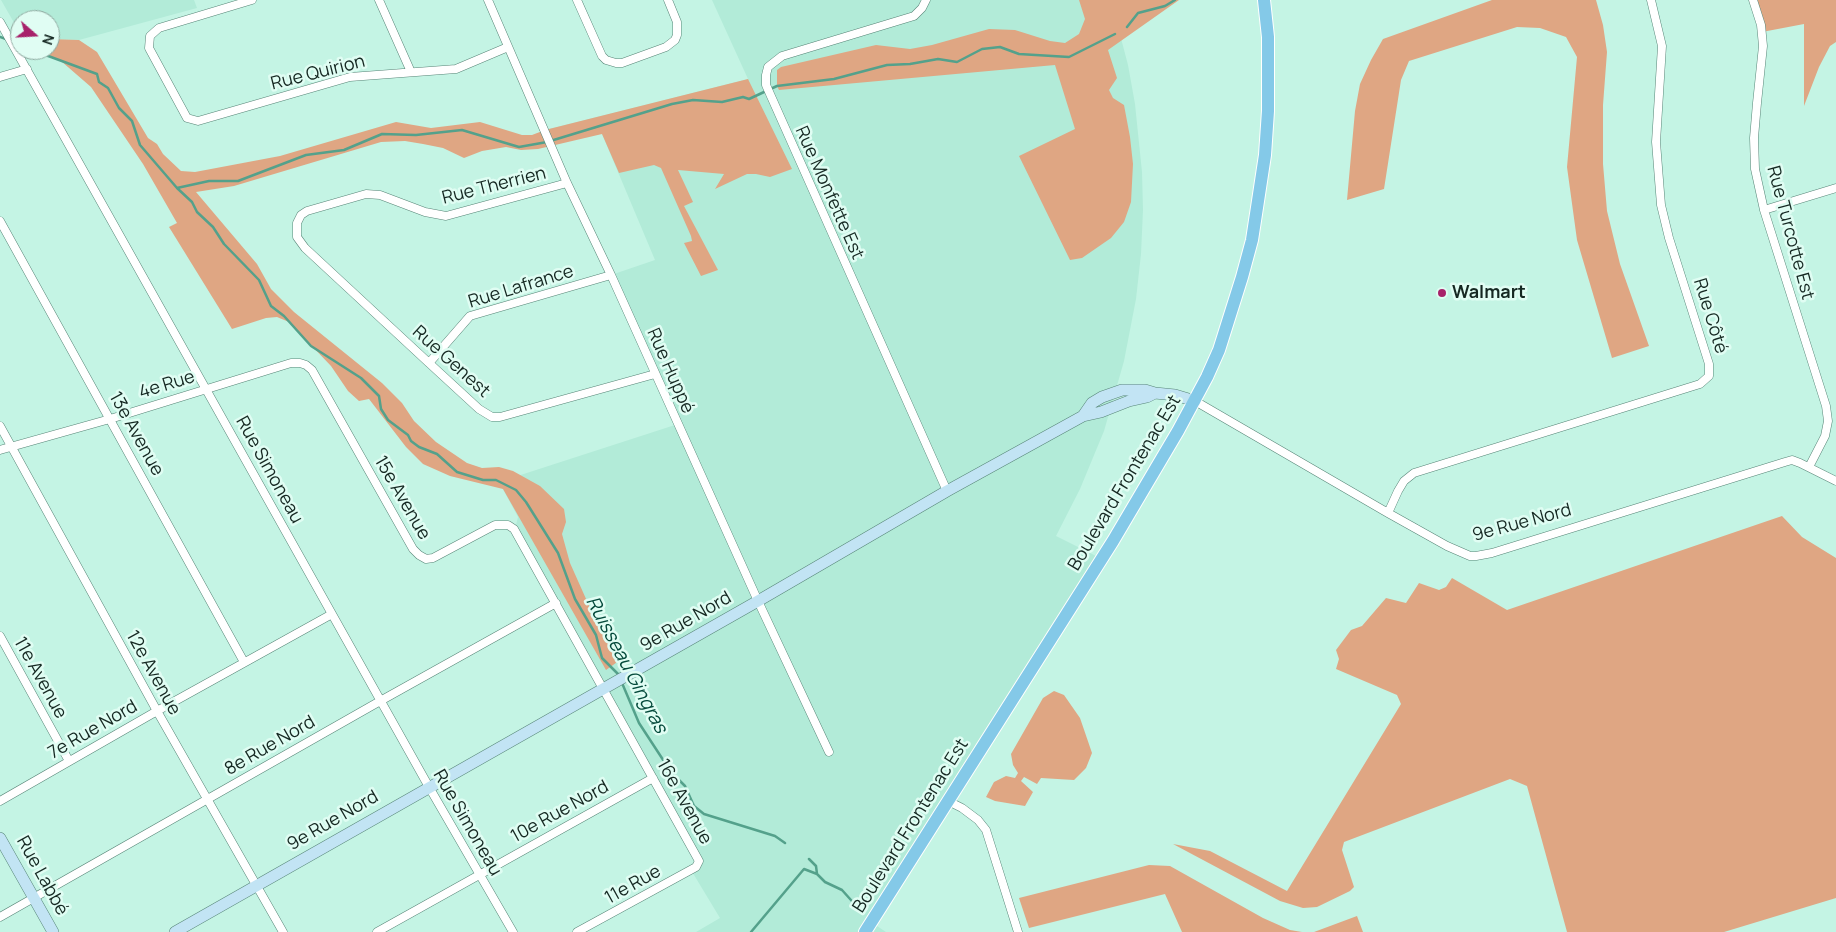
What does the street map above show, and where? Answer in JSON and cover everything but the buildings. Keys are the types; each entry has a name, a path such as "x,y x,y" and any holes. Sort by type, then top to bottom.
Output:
{"main road":[{"name":"Boulevard Frontenac Est","path":"865,932 1113,541 1195,401 1218,350 1242,277 1255,218 1265,155 1268,111 1268,37 1264,0"}],"street":[{"name":"Rue Quirion","path":"252,0 159,28 150,36 149,48 184,114 193,120 198,122 350,77 456,69 508,47"},
{"path":"379,0 411,72"},
{"name":"Rue Huppé","path":"488,0 567,183 829,752"},
{"path":"577,0 602,56 611,62 622,63 666,47 675,40 678,22 668,0"},
{"name":"Rue Monfette Est","path":"926,0 922,8 914,16 782,56 768,67 766,85 947,491"},
{"name":"Rue Côté","path":"1388,513 1404,481 1414,473 1700,384 1709,376 1709,364 1668,238 1661,205 1656,142 1662,38 1650,0"},
{"name":"Rue Turcotte Est","path":"1753,0 1761,25 1763,46 1754,138 1755,169 1764,210 1827,414 1828,429 1808,467"},
{"name":"Rue Simoneau","path":"0,22 382,700 429,787 513,932"},
{"path":"0,77 27,69"},
{"name":"Rue Therrien","path":"296,230 301,215 366,194 380,195 425,212 446,216 567,183"},
{"path":"1764,210 1836,188"},
{"name":"13e Avenue","path":"0,221 244,662"},
{"name":"Rue Genest","path":"296,230 297,237 304,248 479,409 492,417 500,417 655,374"},
{"name":"Rue Lafrance","path":"429,363 470,316 611,276"},
{"name":"4e Rue","path":"0,450 290,363 306,365 312,370"},
{"name":"15e Avenue","path":"312,370 418,555 426,559 433,558 495,525 508,525"},
{"name":"9e Rue Nord","path":"175,932 758,601 947,491 1083,416 1092,403 1116,391 1132,389 1175,395 1195,401 1388,513 1456,550 1476,556 1492,554 1792,460 1836,482"},
{"name":"12e Avenue","path":"0,426 157,711 283,932"},
{"name":"16e Avenue","path":"508,525 514,529 699,861"},
{"name":"8e Rue Nord","path":"0,917 382,700 556,604"},
{"name":"7e Rue Nord","path":"0,801 332,614"},
{"name":"11e Avenue","path":"0,636 69,761"},
{"name":"10e Rue Nord","path":"377,932 653,778"},
{"path":"948,801 962,808 978,820 986,830 1018,932"},
{"name":"Rue Labbé","path":"0,838 53,932"},
{"name":"11e Rue","path":"577,932 696,867 699,861"}],"shaded area":[{"path":"1,0 194,0 197,8 79,40 60,39 60,10 10,10 10,16"},
{"path":"712,0 1111,0 1128,65 1135,104 1142,172 1141,254 1136,299 1124,361 1104,431 1080,489 1056,536 1102,559 871,922 886,932 696,932 720,918 691,870 698,864 515,529 518,517 499,482 678,424 611,275 655,260 602,134 545,130 748,79"},
{"path":"1079,0 1179,0 1108,50 1117,78 1109,90 1113,98 1124,105 1130,137 1133,164 1131,202 1124,222 1111,238 1082,258 1070,260 1019,156 1075,129 1055,65 779,90 777,86 777,70 781,67 876,45 910,49 932,45 989,29 1015,30 1050,41 1065,43 1079,34 1085,19"},
{"path":"1492,0 1596,0 1603,25 1607,52 1603,105 1603,164 1607,211 1620,264 1649,346 1612,358 1577,240 1567,167 1577,57 1566,37 1540,28 1517,27 1409,61 1401,80 1384,189 1347,200 1355,111 1360,84 1383,39"},
{"path":"1753,0 1836,0 1836,42 1830,46 1819,67 1804,106 1804,24 1762,32"},
{"path":"60,39 79,40 97,52 148,138 157,144 163,154 181,171 195,172 280,156 396,122 431,128 480,122 522,135 532,135 545,130 748,79 792,169 770,177 747,174 715,189 724,174 678,170 693,202 684,206 718,270 701,276 684,243 692,241 691,236 661,168 654,165 619,173 602,134 538,149 521,150 506,147 482,151 464,158 443,148 423,144 405,141 381,142 234,186 196,192 257,264 271,289 294,312 382,383 402,403 414,421 436,442 467,463 482,468 499,467 513,471 540,486 564,509 566,522 562,534 570,563 599,628 620,660 606,670 503,489 450,476 423,464 406,447 369,399 359,401 348,391 331,366 289,322 277,317 266,318 232,329 169,227 177,223 143,164 91,87 58,60 60,60"},
{"path":"1782,516 1802,537 1836,558 1836,898 1724,932 1567,932 1527,786 1510,779 1344,842 1342,850 1354,887 1350,891 1317,907 1303,908 1280,901 1173,844 1210,851 1287,891 1401,704 1397,695 1336,669 1339,659 1336,650 1351,630 1362,626 1386,598 1406,603 1419,583 1439,590 1446,587 1452,578 1507,610"},
{"path":"1054,691 1064,695 1080,718 1092,753 1086,768 1074,780 1041,778 1037,784 1024,777 1021,781 1033,792 1025,806 995,801 986,797 994,782 1006,776 1015,778 1018,773 1013,765 1011,754 1043,698"},
{"path":"1149,865 1170,866 1263,918 1290,930 1302,932 1182,932 1165,894 1029,928 1019,898"},
{"path":"1357,916 1363,932 1314,932"}],"waterway":[{"path":"1127,27 1138,13 1165,6 1175,0"},
{"path":"177,188 209,181 238,181 306,155 344,150 382,134 416,135 462,130 519,147 547,142 672,104 693,100 722,102 743,97 749,99 777,86 834,79 887,65 910,64 938,59 957,62 982,49 1000,47 1019,54 1069,57 1115,34"},
{"path":"0,37 6,39"},
{"name":"Ruisseau Gingras","path":"59,60 97,74 99,82 108,88 119,108 132,121 140,145 177,188 192,202 197,212 213,227 224,244 259,280 271,306 284,316 311,346 361,378 379,396 381,409 388,420 408,435 411,441 419,447 437,454 457,472 483,480 496,480 516,490 526,502 558,553 575,599 596,635 602,658 619,675"},
{"name":"Ruisseau Gingras","path":"622,683 639,723 671,772 685,786 694,806 704,814 775,836 785,843"},
{"name":"Ruisseau Gingras","path":"809,859 816,866 817,874 825,882 842,890 859,909"},
{"path":"751,932 804,869 817,874"}],"place":[{"name":"Walmart","path":"1442,293"}]}
